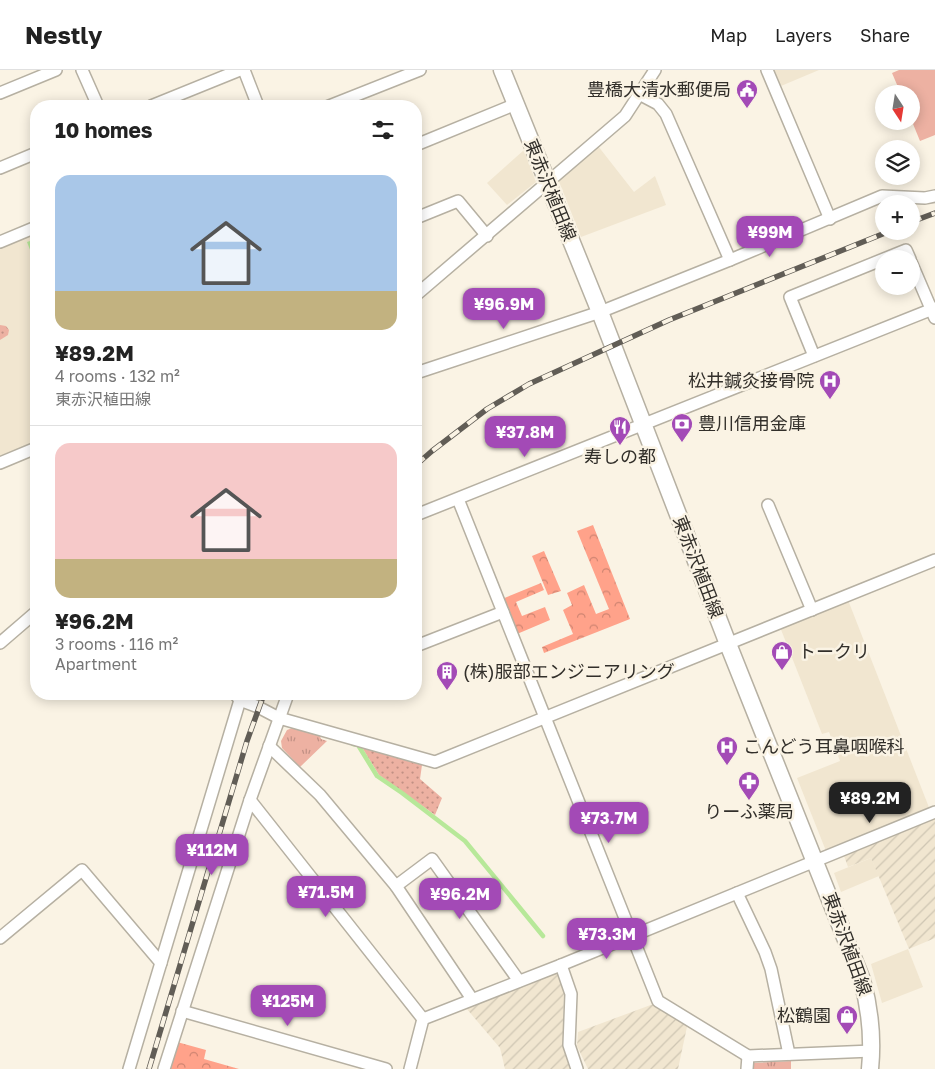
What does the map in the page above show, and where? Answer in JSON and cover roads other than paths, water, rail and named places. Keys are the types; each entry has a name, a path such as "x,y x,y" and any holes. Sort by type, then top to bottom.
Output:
{"main road":[{"name":"東赤沢植田線","path":"502,70 600,312 728,644 816,860 862,980 870,1017 872,1051 870,1069"}],"street":[{"path":"0,93 56,70"},
{"path":"82,70 95,100"},
{"path":"166,100 240,70"},
{"path":"244,70 256,100"},
{"path":"344,100 420,70"},
{"path":"422,290 625,116 655,70"},
{"path":"767,70 830,219"},
{"path":"639,94 658,104 666,114 730,260"},
{"path":"422,142 516,104"},
{"path":"0,168 30,156"},
{"path":"422,371 600,312 882,196 926,198 935,196"},
{"path":"422,216 458,201 487,236"},
{"path":"0,242 30,230"},
{"path":"814,356 790,298 875,263"},
{"path":"422,513 814,356 934,312 920,282"},
{"path":"0,463 30,450"},
{"path":"458,499 658,1001 748,1056 872,1051"},
{"path":"768,505 812,610"},
{"path":"243,700 279,718 436,762 935,560"},
{"path":"422,644 503,612"},
{"path":"0,643 30,617"},
{"path":"128,1069 161,963 236,700"},
{"path":"164,1069 250,800 279,718 288,700"},
{"path":"269,746 320,794 396,886 472,999"},
{"path":"250,800 423,1019"},
{"path":"423,1019 561,965 935,812"},
{"path":"396,886 432,859 519,981"},
{"path":"0,938 82,870 161,963"},
{"path":"737,893 771,969 789,1054"},
{"path":"561,965 571,994 569,1045 577,1069"},
{"path":"182,1011 386,1069"},
{"path":"410,1069 423,1019"},
{"path":"747,1069 748,1056"}],"waterway":[{"path":"353,744 358,745 377,776 465,841 543,936"}],"railway":[{"path":"920,219 935,213"},
{"path":"422,460 487,409 529,384 669,320 875,237"},
{"path":"149,1069 247,741 262,700"}],"place":[{"name":"豊橋大清水郵便局","path":"747,109"},
{"name":"松井鍼灸接骨院","path":"830,400"},
{"name":"豊川信用金庫","path":"682,443"},
{"name":"寿しの都","path":"620,446"},
{"name":"トークリ","path":"782,671"},
{"name":"(株)服部エンジニアリング","path":"447,691"},
{"name":"こんどう耳鼻咽喉科","path":"727,766"},
{"name":"りーふ薬局","path":"749,801"},
{"name":"松鶴園","path":"847,1035"}]}
